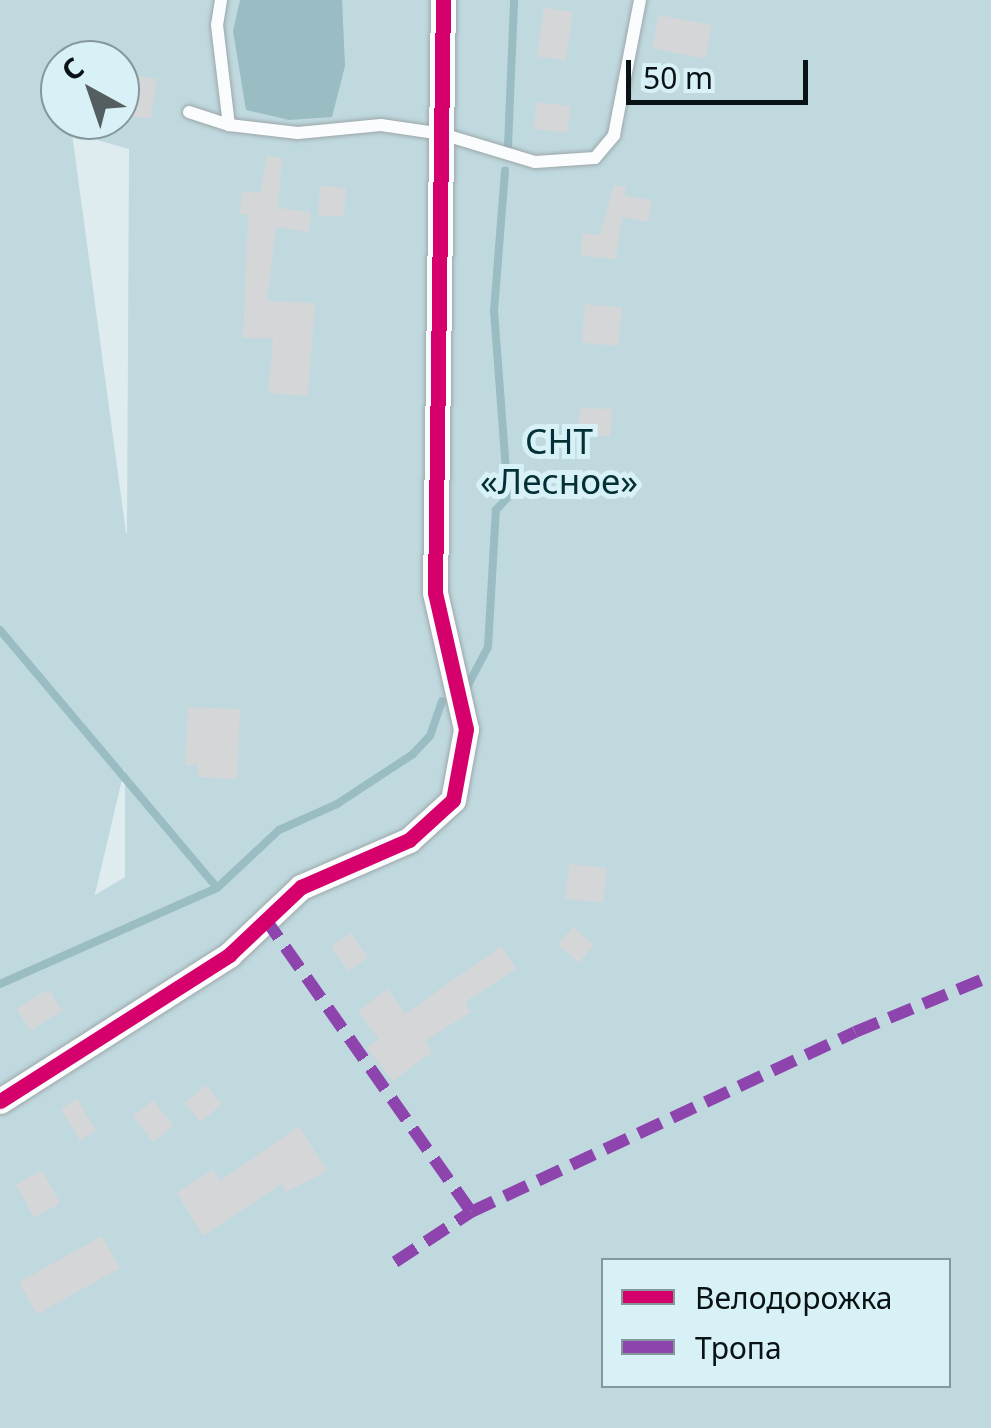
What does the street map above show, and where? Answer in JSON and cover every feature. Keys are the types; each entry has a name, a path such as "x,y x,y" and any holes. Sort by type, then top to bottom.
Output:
{"street":[{"path":"0,1101 229,955 301,887 409,840 453,800 466,729 435,592 444,0"}],"lane":[{"path":"221,0 217,25 229,125"},
{"path":"189,112 229,125 298,132 381,125 442,134 535,162 594,158 614,135 640,0"}],"green space":[{"name":"СНТ «Лесное»","path":"0,0 991,0 991,1428 0,1428","holes":["40,40 140,40 140,140 97,140 129,149 127,534 73,140 40,140","125,767 125,877 95,895"]}],"shaded area":[{"path":"240,0 342,0 345,66 332,117 289,120 246,110 233,31"}],"building":[{"path":"544,8 573,12 566,61 537,57"},
{"path":"659,15 712,25 706,59 653,48"},
{"path":"140,77 157,79 151,118 140,117"},
{"path":"537,102 571,106 567,133 534,129"},
{"path":"266,156 282,158 278,208 311,212 309,232 276,227 267,301 315,303 308,396 268,393 273,338 243,338 248,215 240,214 242,191 261,193"},
{"path":"614,185 626,187 625,196 652,200 648,222 622,217 616,259 581,256 582,233 600,235"},
{"path":"320,186 346,188 344,217 318,215"},
{"path":"585,304 622,307 618,346 582,343"},
{"path":"580,408 613,409 610,436 577,436"},
{"path":"188,707 240,709 237,779 198,777 198,765 185,765"},
{"path":"569,864 607,868 603,903 565,899"},
{"path":"573,927 594,946 578,963 558,944"},
{"path":"351,933 368,958 348,971 331,946"},
{"path":"501,946 516,969 465,1002 471,1012 425,1041 432,1052 393,1081 367,1048 379,1039 358,1011 388,989 405,1014"},
{"path":"49,989 62,1011 30,1031 16,1009"},
{"path":"206,1085 222,1104 201,1122 185,1103"},
{"path":"77,1099 96,1131 80,1141 61,1109"},
{"path":"153,1100 173,1126 153,1142 133,1116"},
{"path":"299,1126 327,1171 286,1192 281,1184 203,1236 177,1193 213,1169 220,1181"},
{"path":"42,1170 60,1203 34,1218 16,1185"},
{"path":"102,1236 120,1268 37,1314 19,1282"}],"waterway":[{"path":"508,146 514,0"},
{"path":"466,689 488,647 496,510 508,497 494,311 505,170"},
{"path":"0,630 217,888"},
{"path":"0,984 217,888 279,830 337,804 413,754 430,736 442,701"}],"marked path":[{"path":"264,917 471,1212"},
{"path":"395,1262 471,1212 855,1032 991,976"}],"cycle path":[{"path":"0,1101 229,955 301,887 409,840 453,800 466,729 435,592 443,0"}]}
